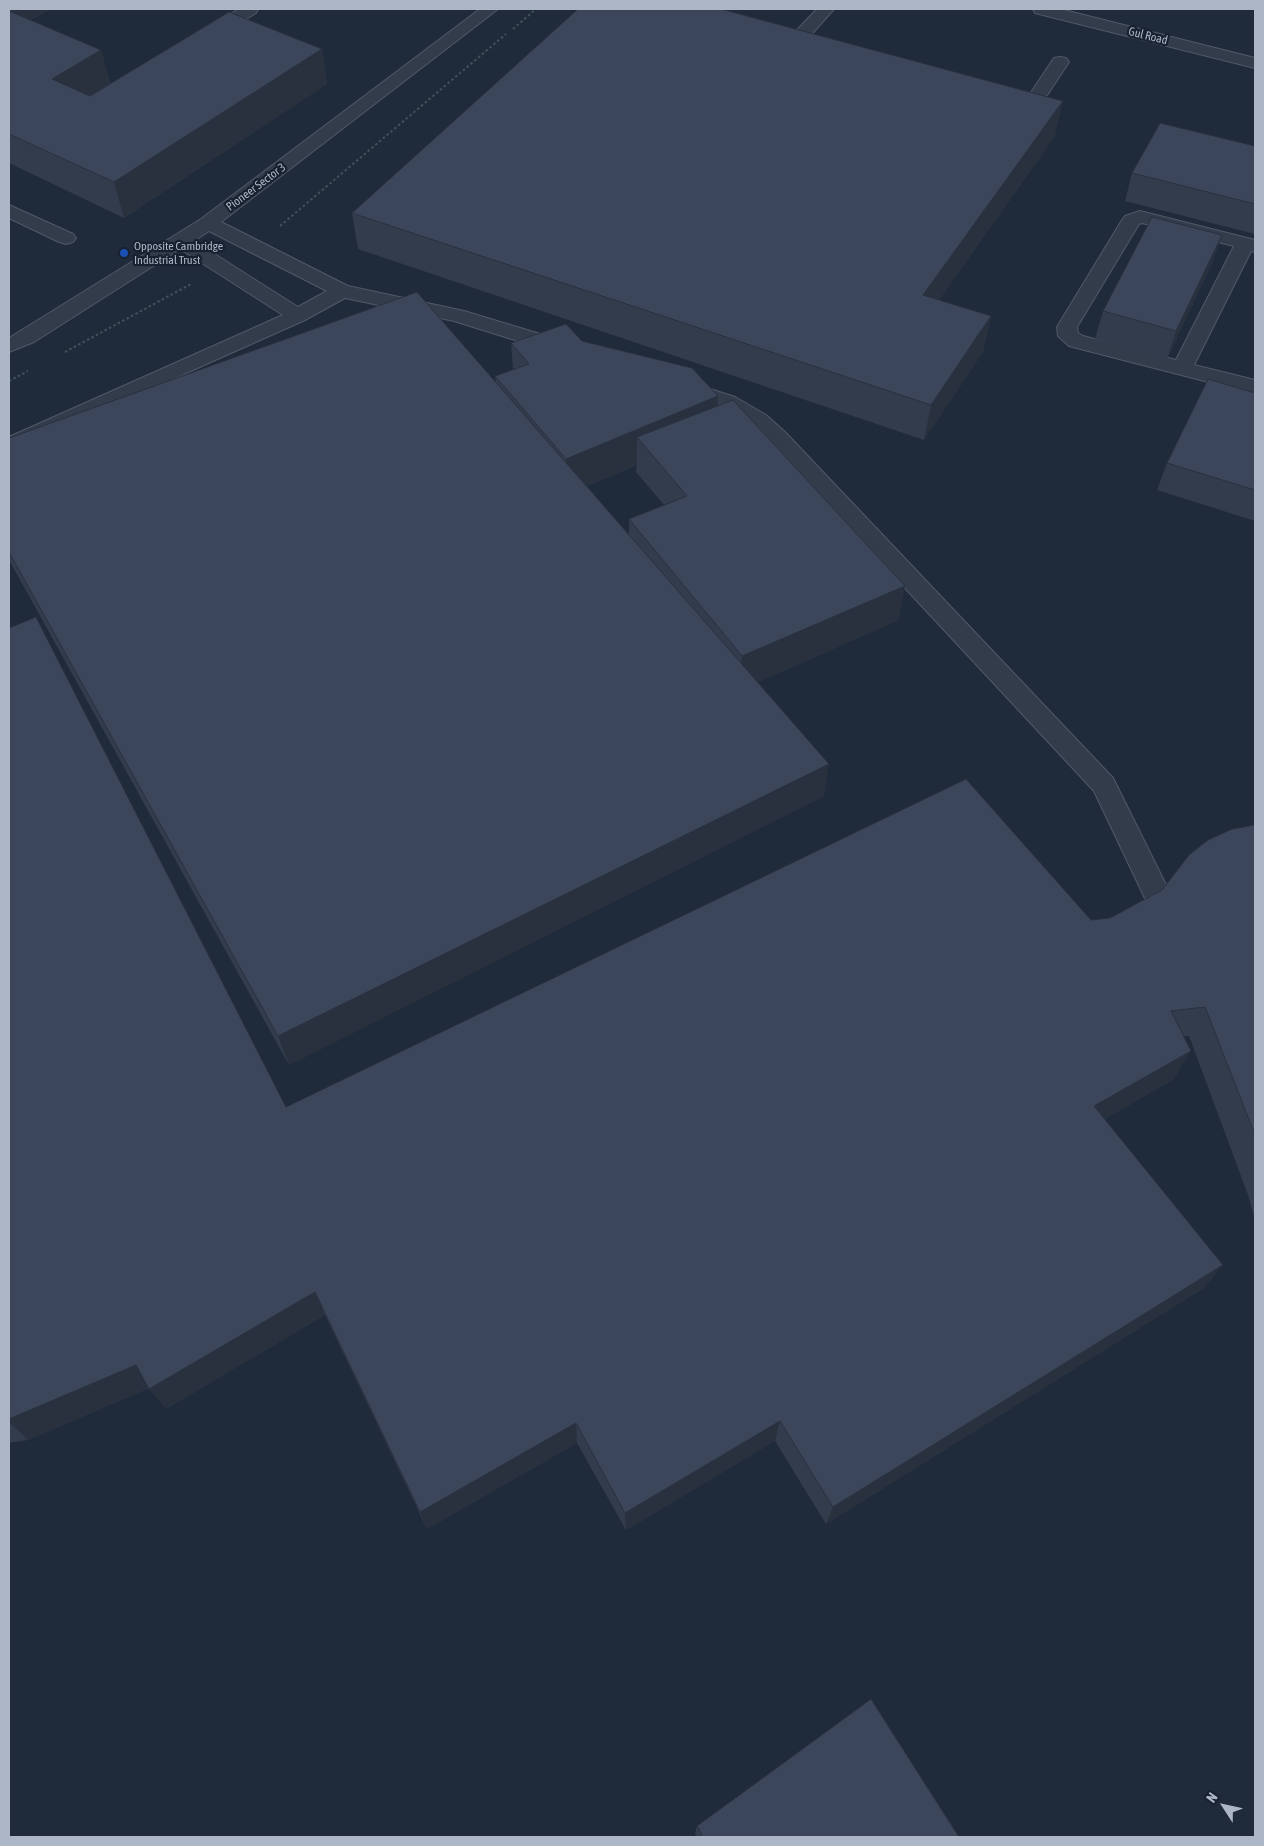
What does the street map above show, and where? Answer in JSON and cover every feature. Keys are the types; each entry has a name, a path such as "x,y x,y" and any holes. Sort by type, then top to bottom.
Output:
{"street":[{"path":"191,44 250,9"},
{"name":"Pioneer Sector 3","path":"9,346 27,337 208,223 490,9"},
{"path":"786,52 826,9"},
{"name":"Gul Road","path":"1041,9 1255,63"},
{"path":"767,47 804,57"},
{"path":"1000,113 1009,115 1026,114 1060,62"},
{"path":"9,211 66,238"},
{"path":"1182,368 1250,244 1140,217 1132,220 1067,327 1068,336 1076,341 1255,387"},
{"path":"208,223 342,290 430,311 457,315 586,356"},
{"path":"181,240 298,316"},
{"path":"9,445 298,316 342,290"},
{"path":"661,380 727,402 758,420 778,437 1104,785 1161,903"}],"path":[{"path":"255,246 536,9"},
{"path":"62,354 150,308 222,266"},
{"path":"9,381 35,368"}],"building":[{"path":"578,9 721,9 1063,101 923,295 991,316 931,405 352,213"},
{"path":"9,11 101,50 52,79 90,96 229,12 322,49 114,182 9,134"},
{"path":"1160,123 1255,146 1255,204 1132,173"},
{"path":"1152,217 1222,235 1176,331 1103,311"},
{"path":"417,292 829,764 278,1036 9,552 9,438"},
{"path":"566,324 582,341 692,368 718,396 566,459 495,376 529,364 511,343"},
{"path":"1208,379 1255,393 1255,490 1167,463"},
{"path":"733,400 905,586 742,656 629,519 687,496 637,437"},
{"path":"36,617 286,1107 966,779 1091,920 1110,918 1162,890 1189,855 1208,840 1232,829 1255,825 1255,1135 1205,1007 1171,1011 1191,1051 1094,1106 1223,1265 833,1507 780,1421 625,1513 576,1423 420,1512 315,1292 149,1389 136,1365 9,1419 9,628"},
{"path":"871,1699 959,1837 703,1837 697,1826"}],"place":[{"name":"Opposite Cambridge Industrial Trust","path":"124,253"}]}
